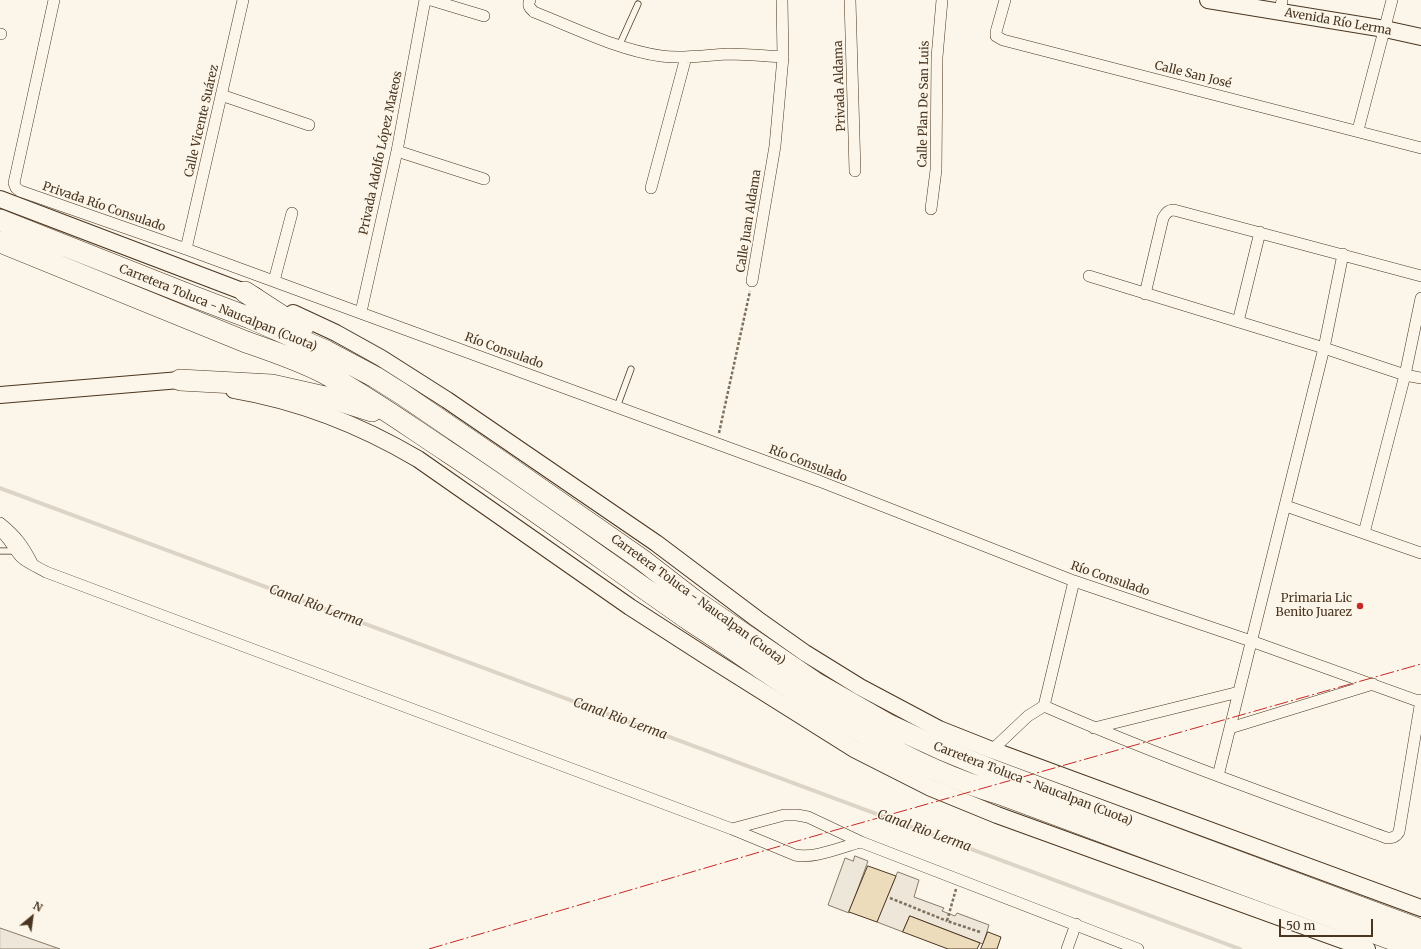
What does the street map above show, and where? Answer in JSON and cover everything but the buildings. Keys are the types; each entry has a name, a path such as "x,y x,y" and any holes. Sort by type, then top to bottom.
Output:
{"highway":[{"name":"Carretera Toluca - Naucalpan (Cuota)","path":"0,220 184,294 292,335 326,351 375,378 432,414 641,559 694,600 792,668 834,694 890,725 940,749 992,770 1421,930"},
{"name":"Carretera Toluca - Naucalpan (Cuota)","path":"0,242 246,342 280,354 324,373 370,399 800,695 831,715 887,746 973,786 1000,794 1418,949"},
{"path":"245,292 285,318 356,355 401,382 432,414"},
{"path":"180,380 272,385 334,399 397,419"}],"street":[{"name":"Privada Río Consulado","path":"54,0 14,183 16,188 26,194 186,249"},
{"name":"Calle Vicente Suárez","path":"186,249 243,0"},
{"name":"Privada Adolfo López Mateos","path":"360,312 396,151 425,0"},
{"path":"431,0 484,16"},
{"path":"530,0 528,5 534,12 619,46 645,53 663,56 686,57 729,54 783,57"},
{"name":"Calle Juan Aldama","path":"752,281 775,146 783,57 782,0"},
{"name":"Privada Aldama","path":"850,0 856,171"},
{"name":"Calle Plan De San Luis","path":"931,209 936,170 937,57 942,0"},
{"name":"Calle San José","path":"1005,0 996,32 996,36 1003,40 1358,130 1421,148"},
{"name":"Avenida Río Lerma","path":"1208,0 1281,6 1421,37"},
{"path":"1358,130 1392,0"},
{"path":"651,188 686,57"},
{"path":"221,95 309,125"},
{"path":"396,151 484,179"},
{"path":"0,199 268,301 336,333 381,358 441,396 656,544 757,619 806,653 860,687 939,729 992,750 1421,908"},
{"path":"1145,294 1163,218 1166,212 1170,210 1260,232 1421,276"},
{"path":"274,281 292,213"},
{"path":"1238,322 1260,232"},
{"name":"Río Consulado","path":"186,249 717,443 1074,581 1421,701"},
{"path":"1218,776 1324,348 1343,254"},
{"path":"1089,276 1324,348 1405,375 1421,378"},
{"path":"1364,533 1405,375 1421,298"},
{"path":"0,395 180,380 243,392 294,404 335,418 389,442 418,459 630,607 854,749 931,788 997,814 1367,949"},
{"path":"1286,506 1421,553"},
{"path":"0,523 12,533 24,548 32,563"},
{"path":"0,531 4,534 20,557 46,572 732,829 795,855 812,855 861,842"},
{"path":"992,750 1028,716 1044,706 1074,581"},
{"path":"1230,728 1373,684"},
{"path":"1094,728 1239,692"},
{"path":"1044,706 1094,728 1218,776 1387,838 1393,838 1397,836 1399,832 1421,701"},
{"path":"732,829 784,815 797,814 808,817 861,842 1138,949"},
{"path":"1067,949 1076,924"}],"lane":[{"path":"619,46 638,4"},
{"path":"617,406 630,369"},
{"path":"0,551 16,550"}],"path":[{"name":"Calle Juan Aldama","path":"717,443 752,281"},
{"path":"947,921 958,879"},
{"path":"890,898 947,921 980,932"}],"shaded area":[{"path":"855,856 868,861 849,913 828,905 845,858 853,861"},
{"path":"898,872 919,880 914,897 944,908 942,911 955,916 957,913 989,925 983,944 910,916 903,932 877,922"},
{"path":"0,928 60,949 0,949"}],"waterway":[{"name":"Canal Rio Lerma","path":"0,488 1240,949"}],"power":[{"path":"429,949 811,837 1421,664"}],"place":[{"name":"Primaria Lic Benito Juarez","path":"1360,606"}]}
